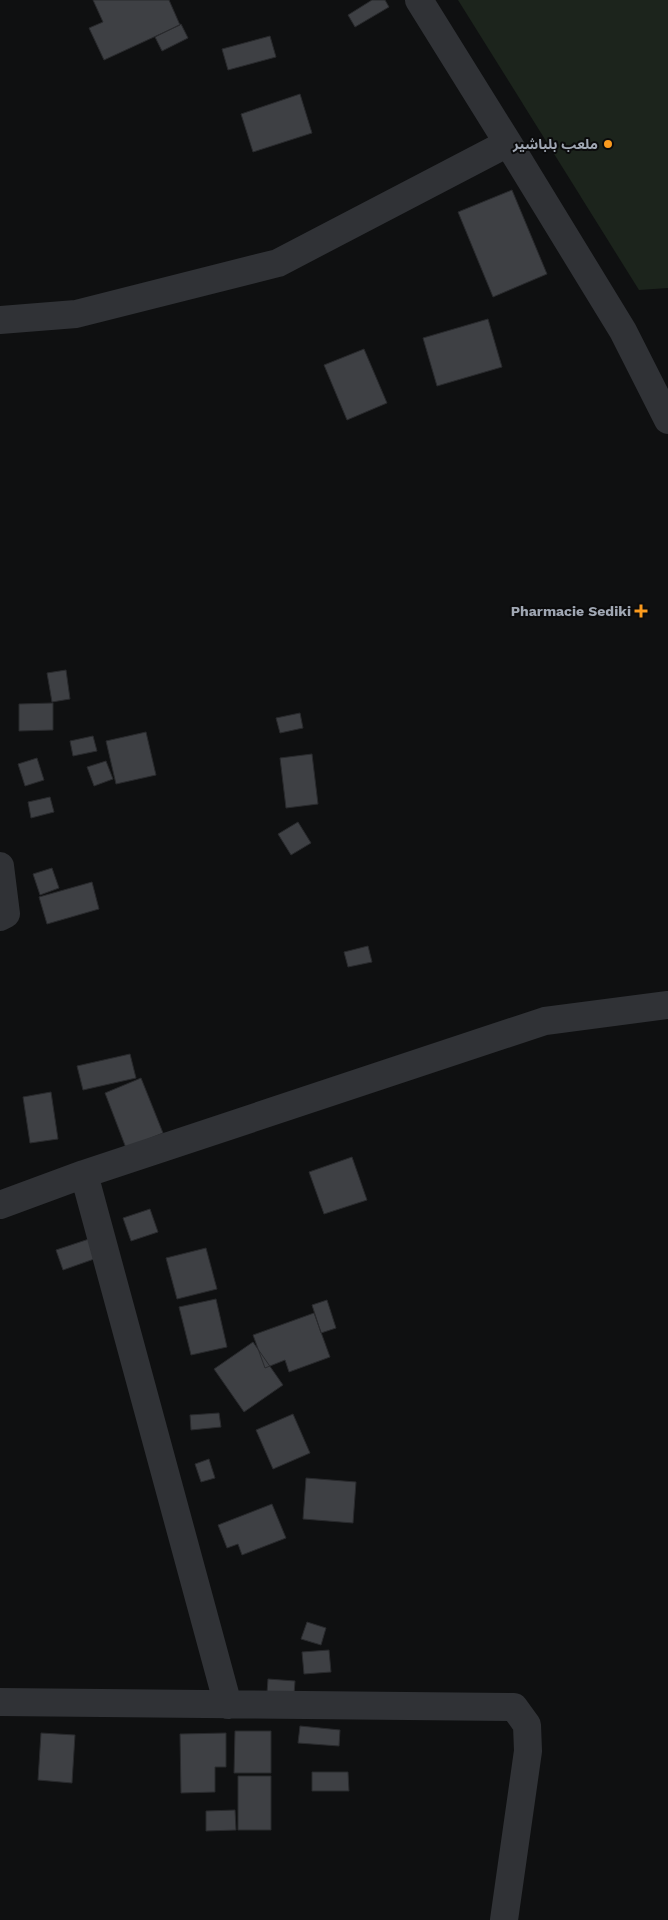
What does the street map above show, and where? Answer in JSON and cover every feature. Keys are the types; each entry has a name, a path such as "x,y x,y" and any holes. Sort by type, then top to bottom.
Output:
{"street":[{"path":"419,0 622,331 668,420"},
{"path":"0,320 76,314 278,263 508,143"},
{"path":"0,866 6,914 0,917"},
{"path":"0,1205 84,1174 545,1021 668,1005"},
{"path":"84,1174 228,1705"},
{"path":"0,1702 514,1708 527,1725 528,1751 504,1920"}],"shaded area":[{"name":"ملعب بلباشير","path":"458,0 668,0 668,288 639,290"}],"building":[{"path":"93,0 169,0 180,25 104,60 89,28 103,22"},
{"path":"372,0 385,0 389,7 355,27 348,15"},
{"path":"181,24 188,38 162,51 155,37"},
{"path":"270,36 276,57 228,70 222,49"},
{"path":"300,94 312,133 253,152 241,114"},
{"path":"512,190 547,274 493,297 458,212"},
{"path":"488,319 502,367 437,386 423,338"},
{"path":"364,349 387,403 347,420 324,365"},
{"path":"66,670 70,699 52,702 47,673"},
{"path":"53,703 53,730 19,731 19,704"},
{"path":"300,713 303,728 280,733 276,718"},
{"path":"146,732 156,775 116,784 106,741"},
{"path":"93,736 97,751 73,756 70,741"},
{"path":"312,754 318,804 286,808 280,758"},
{"path":"37,758 44,780 25,786 18,764"},
{"path":"106,761 113,779 94,786 87,767"},
{"path":"50,797 54,812 31,818 28,802"},
{"path":"298,822 311,843 291,855 278,834"},
{"path":"52,868 59,888 40,895 33,874"},
{"path":"92,882 99,909 47,924 39,897"},
{"path":"368,946 372,962 348,967 344,952"},
{"path":"130,1054 136,1078 83,1090 77,1066"},
{"path":"141,1078 163,1133 126,1148 105,1093"},
{"path":"51,1092 58,1139 30,1143 23,1097"},
{"path":"352,1157 367,1200 324,1214 309,1172"},
{"path":"150,1209 158,1232 131,1241 123,1218"},
{"path":"107,1233 114,1252 63,1270 56,1250"},
{"path":"206,1248 217,1289 177,1299 166,1258"},
{"path":"216,1299 227,1347 191,1355 179,1307"},
{"path":"327,1300 336,1328 321,1333 312,1305"},
{"path":"314,1313 330,1357 289,1372 285,1360 265,1368 253,1335"},
{"path":"253,1342 283,1385 244,1412 214,1369"},
{"path":"219,1413 221,1427 191,1430 190,1415"},
{"path":"293,1414 310,1453 273,1469 256,1430"},
{"path":"209,1459 215,1478 201,1482 195,1464"},
{"path":"306,1478 356,1482 353,1523 303,1519"},
{"path":"272,1504 286,1538 242,1555 238,1544 227,1548 218,1525"},
{"path":"307,1622 326,1628 321,1645 301,1639"},
{"path":"329,1650 331,1672 304,1674 302,1652"},
{"path":"268,1679 295,1681 294,1695 267,1693"},
{"path":"300,1726 340,1730 339,1746 298,1743"},
{"path":"235,1731 271,1731 271,1773 234,1773"},
{"path":"41,1733 75,1735 72,1783 38,1780"},
{"path":"226,1733 226,1767 215,1767 215,1792 181,1793 180,1734"},
{"path":"312,1772 348,1772 349,1791 312,1791"},
{"path":"238,1776 271,1776 271,1830 238,1830"},
{"path":"235,1810 236,1830 206,1831 206,1811"}],"place":[{"name":"ملعب بلباشير","path":"608,144"},
{"name":"Pharmacie Sediki","path":"641,611"}]}
